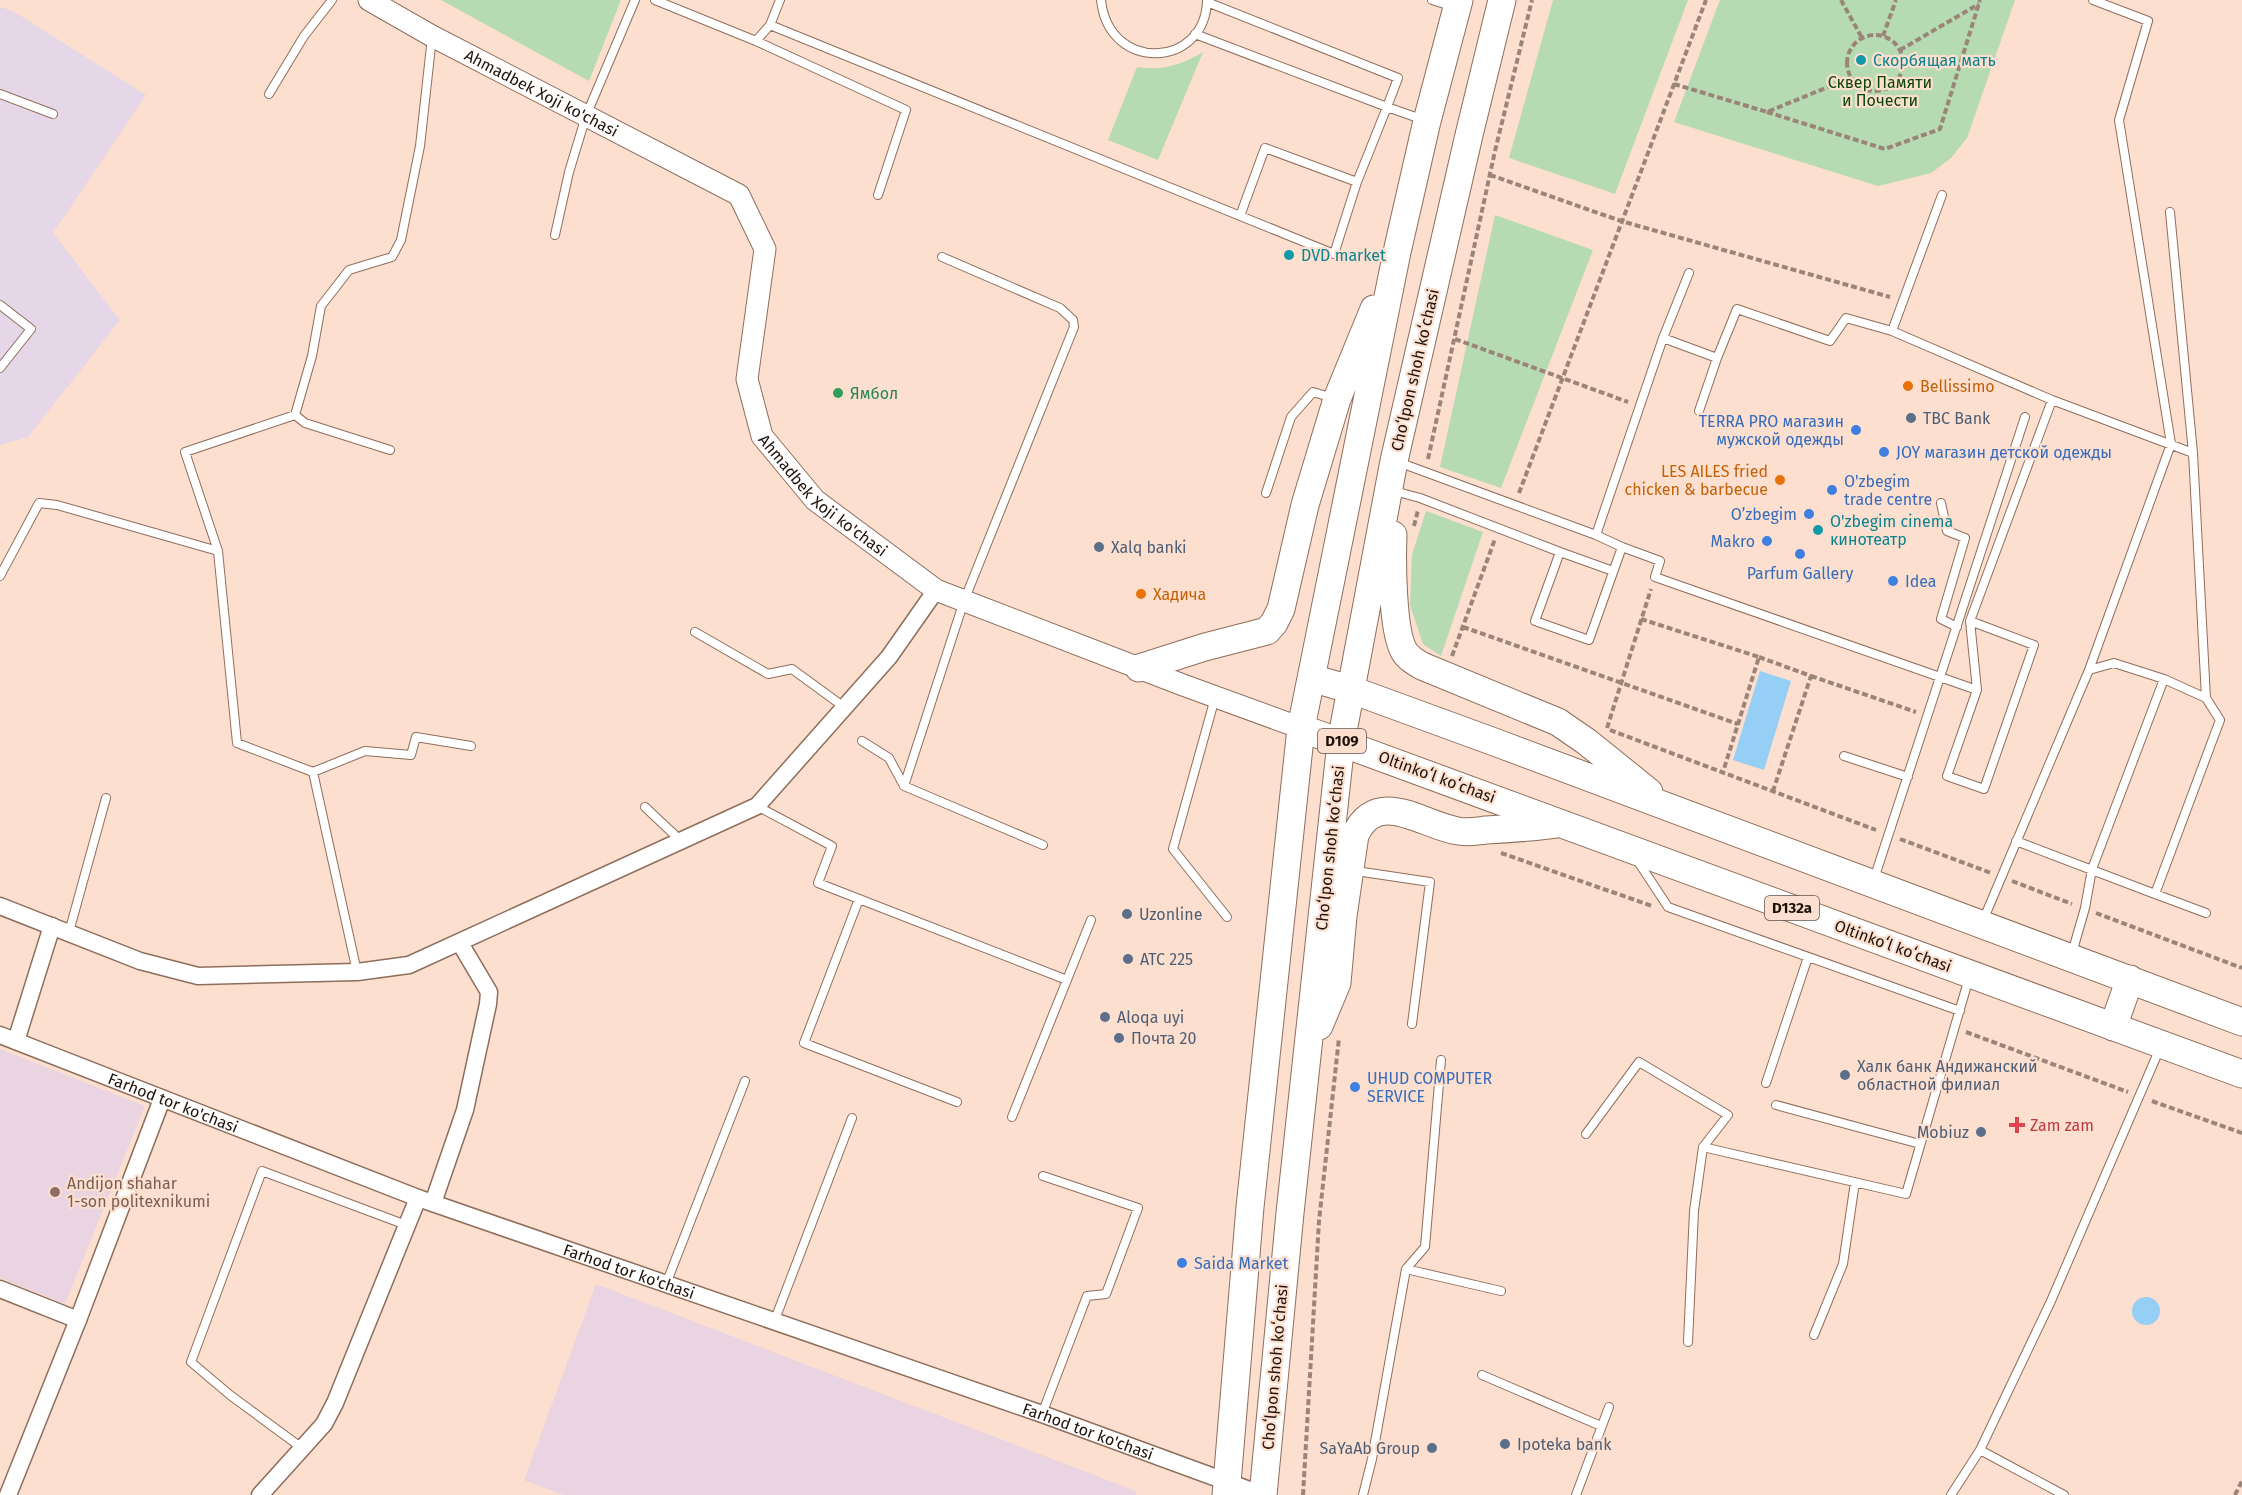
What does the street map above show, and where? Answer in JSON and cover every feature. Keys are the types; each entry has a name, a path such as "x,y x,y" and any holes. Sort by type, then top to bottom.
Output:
{"main road":[{"path":"1458,4 1500,8"},
{"name":"D109","path":"1226,1488 1250,1207 1301,728 1397,252 1427,121 1458,4"},
{"name":"Choʻlpon shoh koʻchasi","path":"1263,1495 1307,1052 1341,742 1394,461 1500,8"},
{"path":"1138,668 1205,647 1256,635 1267,631 1274,622 1281,609 1305,505 1337,399 1397,252"},
{"path":"1394,461 1392,559 1397,620 1403,649 1408,656 1422,666 1558,722 1587,742 1666,806"},
{"path":"1312,678 1352,690 1666,806 2130,978 2242,1022"},
{"path":"1312,678 1341,742"},
{"path":"1301,728 1352,690"},
{"name":"Oltinkoʻl koʻchasi","path":"1301,728 2242,1074"},
{"path":"1307,1052 1337,983 1350,861 1358,828 1369,817 1385,810 1409,814 1458,832 1563,824"},
{"path":"2113,1027 2130,978"}],"street":[{"name":"Ahmadbek Xoji ko'chasi","path":"369,0 432,36 740,195 765,249 747,379 762,436 815,500 936,590 1301,728"},
{"path":"0,906 140,961 198,976 357,972 409,965 757,806 889,657 936,590"},
{"path":"8,1038 52,926"},
{"path":"260,1495 324,1424 335,1403 406,1225 425,1200 465,1110 489,992 460,943"},
{"name":"Farhod tor ko'chasi","path":"8,1038 425,1200 1042,1414 1226,1488 1263,1495"},
{"path":"8,1495 78,1320 162,1099"},
{"path":"0,1289 78,1320"}],"lane":[{"path":"269,94 304,36 332,0"},
{"path":"555,234 568,172 586,116 635,0"},
{"path":"655,0 756,41 906,110 878,195"},
{"path":"756,41 770,25 780,0"},
{"path":"770,25 1334,254 1357,182 1398,78 1207,1 1207,11 1200,28 1188,42 1172,51 1153,54 1135,50 1120,42 1109,30 1102,14 1101,0"},
{"path":"1432,0 1458,4"},
{"path":"1982,923 2089,670 2171,444 2119,120 2148,21 2093,0"},
{"path":"1195,34 1427,121"},
{"path":"296,415 312,356 321,306 349,270 392,257 401,240 420,146 432,36"},
{"path":"0,94 53,114"},
{"path":"1240,216 1265,148 1357,182"},
{"path":"1892,331 1942,195"},
{"path":"2156,894 2220,720 2206,698 2193,453 2170,212"},
{"path":"904,786 964,601 1074,327 1073,320 1060,308 942,257"},
{"path":"1596,535 1663,338 1689,273"},
{"path":"0,304 31,329 0,368"},
{"path":"1699,411 1737,309 1830,341 1846,318 1892,331 2052,400 2193,453"},
{"path":"1663,338 1717,358"},
{"path":"1266,493 1291,417 1313,392 1337,399"},
{"path":"1970,621 2034,645 1984,789 1947,776 1977,690 1970,621 2052,400"},
{"path":"296,415 305,423 390,450"},
{"path":"296,415 185,452 218,551 237,743 313,772 365,751 411,755 416,737 471,746"},
{"path":"1873,883 2025,417"},
{"path":"1394,461 1596,535 1660,561 1655,577 1977,690"},
{"path":"1394,490 1613,571"},
{"path":"0,576 39,503 57,505 218,551"},
{"path":"1941,503 1947,531 1965,538 1941,619 1957,627"},
{"path":"1560,552 1535,621 1589,640 1622,547"},
{"path":"695,632 768,674 792,669 844,707"},
{"path":"2089,670 2114,663 2164,679 2206,698"},
{"path":"2071,957 2085,908 2092,870 2164,679"},
{"path":"1215,697 1173,849 1227,917"},
{"path":"862,741 889,758 904,786 1042,845"},
{"path":"1844,756 1908,777"},
{"path":"313,772 357,972"},
{"path":"69,933 106,798"},
{"path":"757,806 832,846 818,883 1067,980"},
{"path":"645,807 680,840"},
{"path":"2016,841 2206,913"},
{"path":"1628,848 1668,907 1960,1011"},
{"path":"1350,861 1356,871 1430,882 1412,1024"},
{"path":"858,899 804,1043 957,1102"},
{"path":"1012,1117 1091,920"},
{"path":"1766,1083 1808,957"},
{"path":"1703,1147 1906,1194 1970,974"},
{"path":"1951,1495 1980,1450 2051,1301 2162,1045"},
{"path":"1363,1495 1407,1269 1425,1247 1441,1060"},
{"path":"1586,1134 1639,1062 1728,1114 1703,1147 1694,1211 1688,1342"},
{"path":"666,1284 746,1081"},
{"path":"1776,1105 1920,1144"},
{"path":"774,1322 852,1118"},
{"path":"302,1448 230,1395 190,1362 262,1171 406,1225"},
{"path":"1042,1414 1087,1296 1106,1294 1138,1208 1043,1176"},
{"path":"1814,1335 1843,1264 1855,1182"},
{"path":"1407,1269 1501,1292"},
{"path":"1482,1375 1601,1426"},
{"path":"1576,1495 1609,1407"},
{"path":"1980,1450 2064,1495"}],"path":[{"path":"1841,0 1862,38"},
{"path":"1883,36 1896,0"},
{"path":"1900,50 1980,2"},
{"path":"1674,84 1885,149 1940,129 1980,2"},
{"path":"1872,34 1883,36 1893,41 1900,50 1903,60 1902,72 1897,81 1888,88 1877,91 1866,90 1850,78 1847,65 1848,54 1853,45 1862,38 1872,34"},
{"path":"1767,112 1850,78"},
{"path":"1490,175 1622,221 1902,301"},
{"path":"1454,339 1640,406"},
{"path":"1607,728 1655,577"},
{"path":"1641,619 1928,716"},
{"path":"1462,627 1738,724"},
{"path":"1723,772 1759,657"},
{"path":"1773,791 1811,676"},
{"path":"1497,852 1649,906 1668,907"},
{"path":"2205,953 2242,968"},
{"path":"1954,1028 2242,1133"},
{"path":"2235,1495 2242,1481"}],"shaded area":[{"path":"0,7 13,11 146,95 53,233 120,320 28,437 0,445"},
{"name":"Andijon shahar 1-son politexnikumi","path":"0,1049 145,1106 65,1304 0,1278"},
{"path":"596,1284 1136,1491 1136,1495 563,1495 524,1480"}],"green space":[{"path":"441,0 621,0 589,81"},
{"path":"1553,0 1688,0 1615,194 1509,158"},
{"name":"Сквер Памяти и Почести","path":"1720,0 2015,0 1967,138 1951,158 1931,173 1878,186 1674,122"},
{"path":"1203,52 1158,160 1108,140 1137,67 1172,66"},
{"path":"1495,215 1593,250 1501,488 1440,467"},
{"path":"1426,511 1483,532 1441,656 1423,644 1410,605 1412,555"}],"water":[{"path":"1760,671 1791,681 1764,770 1733,760"},
{"path":"2146,1297 2156,1301 2160,1311 2156,1321 2146,1325 2136,1321 2132,1311 2136,1301"}],"place":[{"name":"Скорбящая мать","path":"1861,60"},
{"name":"DVD market","path":"1289,255"},
{"name":"Bellissimo","path":"1908,386"},
{"name":"Ямбол","path":"838,393"},
{"name":"TBC Bank","path":"1911,418"},
{"name":"TERRA PRO магазин мужской одежды","path":"1856,430"},
{"name":"JOY магазин детской одежды","path":"1884,452"},
{"name":"LES AILES fried chicken & barbecue","path":"1780,480"},
{"name":"O'zbegim trade centre","path":"1832,490"},
{"name":"O’zbegim","path":"1809,514"},
{"name":"O'zbegim cinema кинотеатр","path":"1818,530"},
{"name":"Makro","path":"1767,541"},
{"name":"Xalq banki","path":"1099,547"},
{"name":"Parfum Gallery","path":"1800,554"},
{"name":"Idea","path":"1893,581"},
{"name":"Хадича","path":"1141,594"},
{"name":"Uzonline","path":"1127,914"},
{"name":"АТС 225","path":"1128,959"},
{"name":"Aloqa uyi","path":"1105,1017"},
{"name":"Почта 20","path":"1119,1038"},
{"name":"Халк банк Андижанский областной филиал","path":"1845,1075"},
{"name":"UHUD COMPUTER SERVICE","path":"1355,1087"},
{"name":"Zam zam","path":"2017,1125"},
{"name":"Mobiuz","path":"1981,1132"},
{"name":"Andijon shahar 1-son politexnikumi","path":"55,1192"},
{"name":"Saida Market","path":"1182,1263"},
{"name":"Ipoteka bank","path":"1505,1444"},
{"name":"SaYaAb Group","path":"1432,1448"}]}
